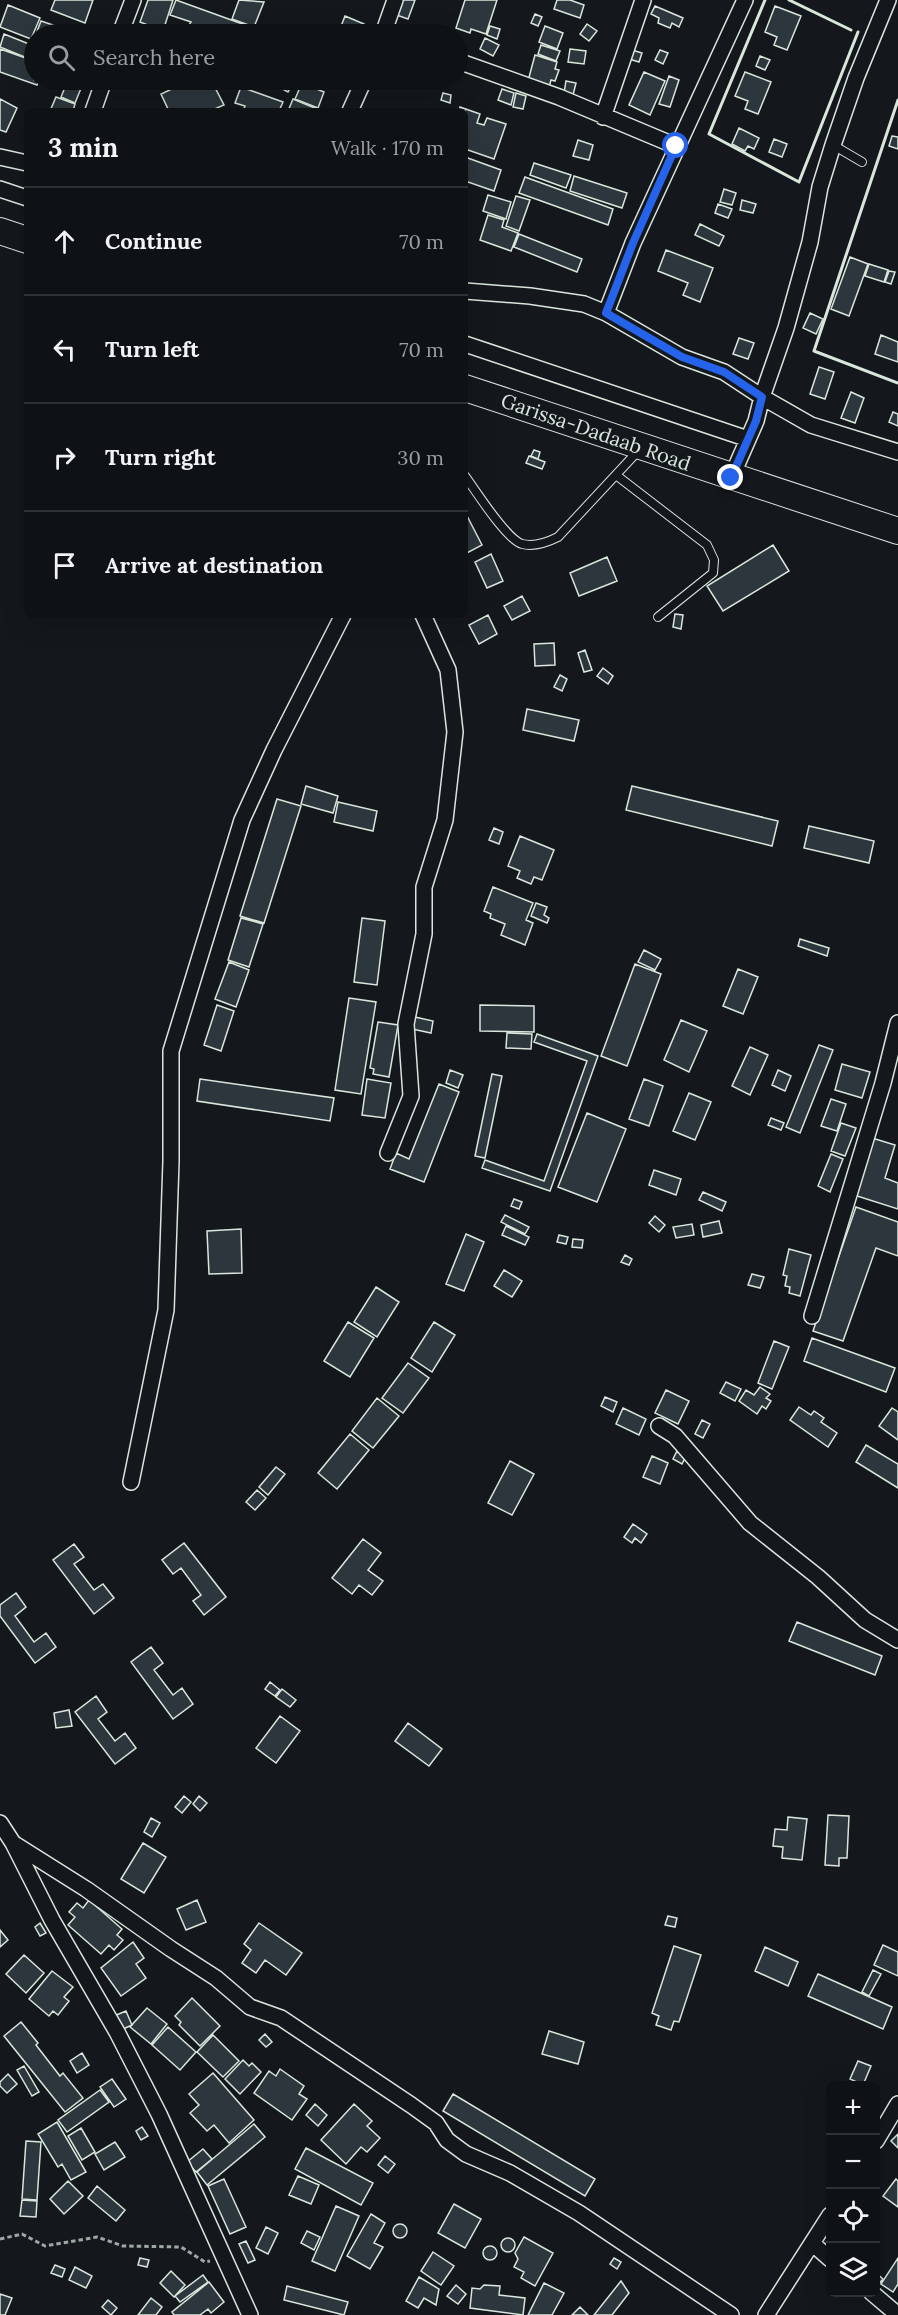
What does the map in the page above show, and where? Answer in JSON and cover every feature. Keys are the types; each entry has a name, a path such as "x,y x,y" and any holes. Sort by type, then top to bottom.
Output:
{"highway":[{"path":"0,231 24,239"},
{"name":"Garissa-Dadaab Road","path":"468,389 731,478 898,531"}],"street":[{"path":"124,24 133,0"},
{"path":"389,24 395,0"},
{"path":"603,117 643,0"},
{"path":"606,313 633,243 676,146 745,0"},
{"path":"731,478 756,421 800,280 820,187 833,145 856,78 888,0"},
{"path":"468,65 559,97 676,146"},
{"path":"94,108 100,90"},
{"path":"351,108 359,90"},
{"path":"0,157 24,162"},
{"path":"0,189 24,197"},
{"path":"468,291 584,303 606,313 682,357 724,372 811,425 898,452"},
{"path":"468,345 748,439"},
{"path":"131,1482 166,1310 171,1161 171,1051 242,820 274,750 341,618"},
{"path":"388,1153 411,1096 406,1024 424,934 424,887 445,820 454,732 448,670 424,618"},
{"path":"812,1316 883,1083 898,1023"},
{"path":"659,1426 675,1436 750,1523 818,1577 866,1620 898,1640"},
{"path":"0,1823 13,1842 52,1920 117,2032 159,2114 250,2315"},
{"path":"13,1842 216,1978 250,2007 281,2018 411,2105 436,2123 447,2140 466,2154 510,2173 579,2213 731,2315"},
{"path":"880,2135 898,2104"},
{"path":"766,2315 826,2223"},
{"path":"813,2244 826,2255"},
{"path":"877,2297 898,2315"}],"lane":[{"path":"833,145 862,162"},
{"path":"468,481 505,531 522,544 544,544 558,537 641,447"},
{"path":"616,475 707,545 714,560 713,573 658,617"}],"path":[{"path":"0,2239 22,2234 45,2246 97,2237 123,2246 181,2247 205,2262 224,2258"}],"building":[{"path":"55,0 93,0 85,23 51,10"},
{"path":"148,0 173,0 165,24 140,22"},
{"path":"176,0 242,24 190,24 191,22 170,15"},
{"path":"239,0 264,2 255,24 246,24 232,19"},
{"path":"396,0 415,0 408,19 391,13"},
{"path":"465,0 497,0 486,34 471,29 470,33 468,24 457,24"},
{"path":"557,0 570,0 584,5 580,18 554,9"},
{"path":"8,5 40,18 37,24 24,24 24,36 0,27"},
{"path":"655,6 683,18 679,27 672,23 670,28 658,23 659,18 651,14"},
{"path":"775,6 801,16 787,50 774,45 777,37 765,32"},
{"path":"535,14 542,17 538,26 531,23"},
{"path":"345,16 364,24 342,24"},
{"path":"587,24 597,31 589,41 580,34"},
{"path":"490,26 500,29 497,39 487,35"},
{"path":"545,26 563,33 557,49 539,42"},
{"path":"4,34 24,42 24,57 0,47"},
{"path":"485,38 499,45 493,56 480,49"},
{"path":"541,45 560,51 556,61 538,54"},
{"path":"0,49 24,57 24,80 0,72"},
{"path":"570,49 586,51 584,64 568,62"},
{"path":"632,50 642,53 639,62 629,59"},
{"path":"660,50 668,53 663,64 655,60"},
{"path":"535,55 557,62 555,69 559,70 555,81 551,80 549,87 528,81"},
{"path":"760,56 770,60 765,70 756,66"},
{"path":"644,72 665,81 650,115 629,105"},
{"path":"745,72 771,82 758,114 745,109 748,101 735,96"},
{"path":"669,76 679,80 670,107 659,104"},
{"path":"566,81 576,83 573,95 564,93"},
{"path":"502,89 514,93 511,105 498,100"},
{"path":"64,90 80,90 75,103 61,97"},
{"path":"170,90 216,90 224,105 217,108 168,108 161,94"},
{"path":"240,90 249,90 283,102 280,108 244,108 245,106 235,103"},
{"path":"299,90 324,92 318,108 295,99"},
{"path":"443,93 451,95 450,103 441,100"},
{"path":"516,93 526,96 523,109 513,107"},
{"path":"56,97 75,104 74,108 51,108"},
{"path":"0,99 17,108 6,132 0,130"},
{"path":"293,99 315,108 289,108"},
{"path":"468,110 480,114 477,123 484,125 487,118 506,124 494,159 468,150"},
{"path":"739,128 759,138 754,149 748,146 745,151 732,144"},
{"path":"892,136 898,137 898,149 889,146"},
{"path":"774,139 787,144 782,157 769,152"},
{"path":"578,140 593,145 589,160 573,156"},
{"path":"468,158 501,170 494,191 468,182"},
{"path":"534,163 571,175 566,188 530,175"},
{"path":"574,176 627,193 622,208 570,191"},
{"path":"525,177 613,209 608,225 519,193"},
{"path":"724,189 736,193 732,205 720,202"},
{"path":"488,195 511,202 506,219 483,211"},
{"path":"516,196 530,200 519,231 506,226"},
{"path":"742,200 756,204 753,213 740,210"},
{"path":"718,204 732,209 728,218 715,213"},
{"path":"488,215 504,220 502,227 518,233 511,251 480,240"},
{"path":"700,224 724,236 719,246 695,235"},
{"path":"519,234 582,259 577,272 514,247"},
{"path":"666,250 713,268 700,302 683,295 688,283 658,271"},
{"path":"850,257 868,264 849,316 831,309"},
{"path":"869,264 888,270 884,282 865,276"},
{"path":"889,271 895,272 891,284 885,282"},
{"path":"810,313 823,319 816,334 803,328"},
{"path":"881,335 898,342 898,362 875,354"},
{"path":"739,338 754,343 748,359 733,354"},
{"path":"819,367 834,372 825,399 810,394"},
{"path":"851,392 864,398 855,423 841,418"},
{"path":"893,412 898,414 898,426 889,422"},
{"path":"534,450 540,452 538,459 531,456"},
{"path":"529,456 545,462 542,469 526,463"},
{"path":"468,518 482,545 468,552"},
{"path":"773,545 789,571 723,611 707,586"},
{"path":"491,554 503,581 487,588 475,562"},
{"path":"607,557 617,581 579,596 570,573"},
{"path":"522,596 530,611 512,620 504,606"},
{"path":"675,614 683,615 681,629 673,627"},
{"path":"488,615 497,634 479,644 469,625"},
{"path":"554,643 555,665 535,666 534,644"},
{"path":"585,650 592,670 584,672 578,653"},
{"path":"603,668 613,676 608,684 597,676"},
{"path":"560,675 567,679 562,691 554,687"},
{"path":"527,709 579,720 574,741 523,730"},
{"path":"306,786 338,796 333,813 301,804"},
{"path":"632,786 778,821 772,846 626,810"},
{"path":"277,799 301,806 264,923 240,916"},
{"path":"338,802 377,811 373,831 334,822"},
{"path":"809,826 874,841 869,863 804,848"},
{"path":"494,828 503,832 499,844 489,840"},
{"path":"520,836 554,850 542,880 534,877 531,884 517,878 520,871 508,866"},
{"path":"493,887 533,903 526,920 533,923 525,945 501,935 505,924 490,918 491,914 484,911"},
{"path":"536,903 547,907 544,915 549,918 547,923 531,916"},
{"path":"241,918 263,924 249,967 228,960"},
{"path":"362,918 385,921 377,985 354,982"},
{"path":"800,939 829,948 827,956 798,946"},
{"path":"644,950 661,959 655,970 638,962"},
{"path":"229,962 249,970 236,1007 215,999"},
{"path":"635,964 661,974 627,1066 601,1056"},
{"path":"738,969 758,977 743,1014 723,1006"},
{"path":"349,998 376,1002 361,1094 335,1090"},
{"path":"217,1005 234,1011 221,1051 204,1045"},
{"path":"480,1005 534,1006 534,1032 480,1031"},
{"path":"415,1017 433,1021 431,1033 412,1029"},
{"path":"681,1020 707,1031 689,1072 664,1060"},
{"path":"378,1022 398,1025 389,1077 373,1074 374,1069 370,1068"},
{"path":"507,1033 532,1034 531,1049 506,1048"},
{"path":"537,1034 598,1056 550,1191 482,1168 485,1160 544,1181 587,1061 534,1042"},
{"path":"819,1045 833,1050 800,1133 786,1127"},
{"path":"750,1047 768,1055 750,1095 732,1086"},
{"path":"842,1064 870,1072 862,1098 835,1090"},
{"path":"450,1070 463,1075 458,1088 446,1083"},
{"path":"778,1070 791,1076 785,1091 772,1085"},
{"path":"492,1074 502,1076 485,1158 475,1156"},
{"path":"200,1079 334,1098 330,1121 197,1101"},
{"path":"367,1079 391,1083 385,1118 362,1115"},
{"path":"644,1079 663,1086 649,1126 629,1119"},
{"path":"439,1084 459,1092 424,1182 390,1169 396,1153 409,1159"},
{"path":"689,1093 711,1102 695,1140 673,1131"},
{"path":"831,1099 846,1104 837,1131 821,1126"},
{"path":"587,1113 626,1129 597,1202 558,1187"},
{"path":"771,1118 784,1123 781,1130 768,1125"},
{"path":"841,1123 856,1128 845,1156 831,1151"},
{"path":"872,1138 895,1145 885,1178 898,1183 898,1209 854,1195"},
{"path":"831,1154 843,1159 830,1192 818,1186"},
{"path":"654,1170 681,1179 676,1195 649,1185"},
{"path":"703,1192 726,1202 722,1211 699,1200"},
{"path":"514,1199 522,1202 519,1209 511,1206"},
{"path":"856,1207 898,1222 898,1256 876,1248 843,1341 813,1331"},
{"path":"505,1215 529,1227 525,1234 501,1222"},
{"path":"655,1216 665,1225 659,1232 649,1223"},
{"path":"719,1221 722,1233 703,1237 701,1225"},
{"path":"692,1224 694,1235 676,1238 673,1227"},
{"path":"506,1226 529,1237 525,1245 502,1235"},
{"path":"241,1229 242,1273 209,1274 207,1231"},
{"path":"466,1234 484,1242 464,1291 446,1284"},
{"path":"559,1235 568,1237 566,1244 557,1242"},
{"path":"573,1239 583,1240 582,1248 572,1247"},
{"path":"789,1249 811,1255 800,1296 789,1293 790,1287 785,1286 787,1276 783,1275"},
{"path":"625,1255 632,1259 629,1265 621,1262"},
{"path":"504,1270 522,1281 512,1297 494,1286"},
{"path":"752,1274 764,1277 760,1288 748,1285"},
{"path":"376,1287 399,1302 377,1337 354,1322"},
{"path":"348,1322 374,1338 350,1377 324,1361"},
{"path":"434,1322 455,1335 432,1372 411,1358"},
{"path":"812,1338 895,1368 886,1392 804,1361"},
{"path":"774,1341 789,1347 772,1389 758,1383"},
{"path":"408,1363 429,1378 403,1413 382,1398"},
{"path":"726,1382 741,1389 735,1401 720,1393"},
{"path":"760,1387 770,1394 766,1398 771,1401 766,1409 762,1406 757,1414 739,1401 746,1390 754,1395"},
{"path":"666,1390 689,1401 678,1424 655,1413"},
{"path":"605,1397 617,1402 613,1412 601,1406"},
{"path":"377,1398 399,1416 373,1448 352,1431"},
{"path":"799,1407 811,1415 814,1411 824,1418 821,1422 837,1433 828,1447 790,1420"},
{"path":"623,1408 646,1419 639,1435 616,1424"},
{"path":"892,1408 898,1412 898,1440 879,1426"},
{"path":"702,1420 710,1424 703,1438 695,1434"},
{"path":"350,1434 369,1450 337,1489 318,1473"},
{"path":"866,1445 898,1464 898,1488 856,1462"},
{"path":"677,1451 686,1456 682,1464 673,1459"},
{"path":"652,1456 668,1463 660,1484 643,1477"},
{"path":"510,1461 534,1474 512,1515 488,1503"},
{"path":"276,1467 285,1474 268,1495 259,1487"},
{"path":"257,1490 266,1498 255,1510 246,1502"},
{"path":"633,1524 647,1534 641,1543 635,1538 632,1543 624,1537"},
{"path":"363,1539 381,1553 368,1570 383,1581 372,1595 359,1585 352,1594 332,1578"},
{"path":"184,1543 226,1597 204,1615 193,1601 201,1595 181,1568 173,1574 162,1560"},
{"path":"74,1544 84,1557 74,1564 94,1590 103,1584 114,1598 94,1614 53,1560"},
{"path":"16,1593 26,1607 15,1616 34,1642 46,1633 56,1647 35,1663 0,1616 0,1605"},
{"path":"797,1622 882,1656 875,1675 789,1641"},
{"path":"151,1647 163,1663 154,1670 173,1695 182,1688 193,1704 173,1719 131,1662"},
{"path":"270,1682 280,1690 275,1696 265,1689"},
{"path":"282,1689 296,1700 290,1707 276,1697"},
{"path":"96,1696 107,1712 98,1719 115,1741 125,1733 136,1748 115,1764 75,1712"},
{"path":"69,1710 72,1726 56,1728 54,1713"},
{"path":"280,1716 300,1731 276,1763 256,1748"},
{"path":"408,1723 442,1749 429,1766 395,1741"},
{"path":"184,1796 191,1802 182,1813 175,1807"},
{"path":"199,1796 207,1803 200,1811 193,1804"},
{"path":"828,1815 849,1816 847,1858 839,1858 839,1866 825,1865"},
{"path":"788,1817 807,1819 802,1860 782,1858 783,1847 773,1846 775,1829 787,1830"},
{"path":"151,1818 160,1823 152,1837 144,1832"},
{"path":"143,1843 166,1857 144,1893 121,1879"},
{"path":"89,1900 122,1929 117,1935 123,1940 114,1950 109,1945 101,1954 68,1925 75,1917 69,1912 77,1903 83,1908"},
{"path":"197,1900 206,1922 186,1930 177,1909"},
{"path":"668,1916 677,1918 675,1927 665,1925"},
{"path":"40,1923 46,1933 40,1936 35,1927"},
{"path":"259,1923 302,1953 286,1975 265,1960 256,1973 242,1963 251,1950 244,1944"},
{"path":"0,1930 8,1940 0,1947"},
{"path":"133,1942 144,1958 136,1964 146,1978 121,1996 101,1968"},
{"path":"883,1945 898,1952 898,1976 874,1965"},
{"path":"674,1946 701,1955 679,2022 674,2021 671,2030 656,2025 659,2016 652,2013"},
{"path":"765,1947 798,1962 788,1986 755,1971"},
{"path":"24,1955 44,1973 26,1993 6,1974"},
{"path":"873,1970 881,1974 869,1996 862,1992"},
{"path":"52,1971 73,1987 64,1997 69,2001 58,2015 53,2011 49,2016 29,1999"},
{"path":"818,1974 892,2007 883,2029 808,1996"},
{"path":"192,1998 220,2026 200,2046 179,2025 181,2022 175,2016"},
{"path":"147,2008 167,2024 151,2044 130,2027"},
{"path":"126,2011 132,2025 121,2030 114,2016"},
{"path":"21,2022 60,2076 63,2073 83,2098 65,2112 4,2036"},
{"path":"168,2027 196,2052 180,2070 152,2045"},
{"path":"549,2031 584,2042 578,2064 542,2054"},
{"path":"265,2034 272,2042 266,2047 259,2040"},
{"path":"213,2035 239,2061 223,2077 197,2052"},
{"path":"82,2053 89,2065 77,2073 70,2061"},
{"path":"243,2060 249,2066 252,2063 261,2072 240,2094 225,2079"},
{"path":"858,2061 871,2066 865,2081 850,2079"},
{"path":"24,2066 39,2092 32,2096 17,2070"},
{"path":"280,2069 304,2086 299,2094 307,2099 292,2120 254,2093 269,2071 276,2076"},
{"path":"213,2073 254,2120 229,2143 214,2125 207,2131 190,2113 199,2105 189,2094"},
{"path":"8,2074 17,2084 7,2093 0,2086 0,2082"},
{"path":"112,2079 126,2099 114,2107 100,2087"},
{"path":"100,2090 109,2102 67,2132 58,2120"},
{"path":"453,2094 595,2179 585,2196 443,2111"},
{"path":"315,2104 327,2115 318,2126 306,2115"},
{"path":"354,2104 372,2121 367,2126 380,2138 367,2152 361,2147 346,2164 321,2140"},
{"path":"57,2122 86,2172 71,2180 62,2164 58,2167 38,2134"},
{"path":"254,2124 265,2137 207,2185 197,2172"},
{"path":"142,2127 148,2136 141,2140 136,2131"},
{"path":"81,2128 95,2152 82,2160 68,2136"},
{"path":"898,2134 898,2148 891,2141"},
{"path":"26,2141 41,2142 37,2200 22,2199"},
{"path":"115,2142 125,2157 104,2170 95,2154"},
{"path":"306,2148 373,2183 361,2205 295,2169"},
{"path":"203,2149 212,2159 196,2172 187,2162"},
{"path":"385,2156 395,2164 388,2173 378,2165"},
{"path":"298,2176 319,2185 311,2204 289,2195"},
{"path":"224,2179 246,2227 230,2234 208,2186"},
{"path":"896,2179 898,2181 898,2207 883,2196"},
{"path":"68,2181 83,2196 64,2214 50,2199"},
{"path":"97,2186 125,2210 116,2221 88,2198"},
{"path":"22,2200 37,2201 36,2217 20,2216"},
{"path":"454,2204 481,2219 465,2248 438,2233"},
{"path":"336,2206 359,2216 335,2271 312,2261"},
{"path":"371,2214 385,2223 374,2243 383,2247 370,2269 347,2256"},
{"path":"400,2224 405,2226 407,2231 405,2236 400,2238 395,2236 393,2231 395,2226"},
{"path":"266,2227 278,2233 268,2254 256,2248"},
{"path":"307,2231 320,2237 314,2250 301,2243"},
{"path":"524,2237 553,2253 535,2286 521,2278 524,2272 514,2267 518,2259 515,2253"},
{"path":"508,2238 513,2240 515,2245 513,2250 508,2252 503,2250 501,2245 503,2240"},
{"path":"246,2241 255,2260 248,2263 239,2244"},
{"path":"490,2246 495,2248 497,2253 495,2258 490,2260 485,2258 483,2253 485,2248"},
{"path":"433,2252 454,2266 441,2285 421,2271"},
{"path":"140,2258 149,2260 147,2267 138,2265"},
{"path":"614,2258 621,2262 617,2269 610,2264"},
{"path":"898,2258 898,2284 893,2292 881,2284"},
{"path":"55,2265 65,2269 62,2277 51,2273"},
{"path":"75,2267 92,2276 86,2288 69,2280"},
{"path":"171,2271 185,2285 174,2297 160,2283"},
{"path":"203,2275 208,2282 180,2302 175,2296"},
{"path":"419,2277 439,2289 436,2305 424,2298 418,2308 406,2301"},
{"path":"621,2281 629,2293 612,2315 594,2315"},
{"path":"209,2282 224,2302 211,2313 208,2309 200,2315 174,2315 172,2312"},
{"path":"544,2283 564,2293 552,2315 528,2315"},
{"path":"456,2285 466,2294 458,2304 447,2296"},
{"path":"484,2285 500,2286 499,2295 525,2298 523,2315 470,2308 472,2288 480,2289"},
{"path":"287,2286 348,2302 344,2315 284,2300"},
{"path":"0,2294 12,2298 5,2315 0,2315"},
{"path":"151,2298 162,2307 156,2315 138,2315"},
{"path":"108,2300 117,2308 111,2315 102,2307"},
{"path":"580,2307 588,2315 572,2315"}],"wall":[{"path":"765,0 709,134 799,182 858,32"},
{"path":"789,0 851,30"},
{"path":"898,100 814,351 898,383"}],"route":[{"path":"676,146 611,295 606,313 682,357 724,372 762,397 756,421 731,478"}]}
